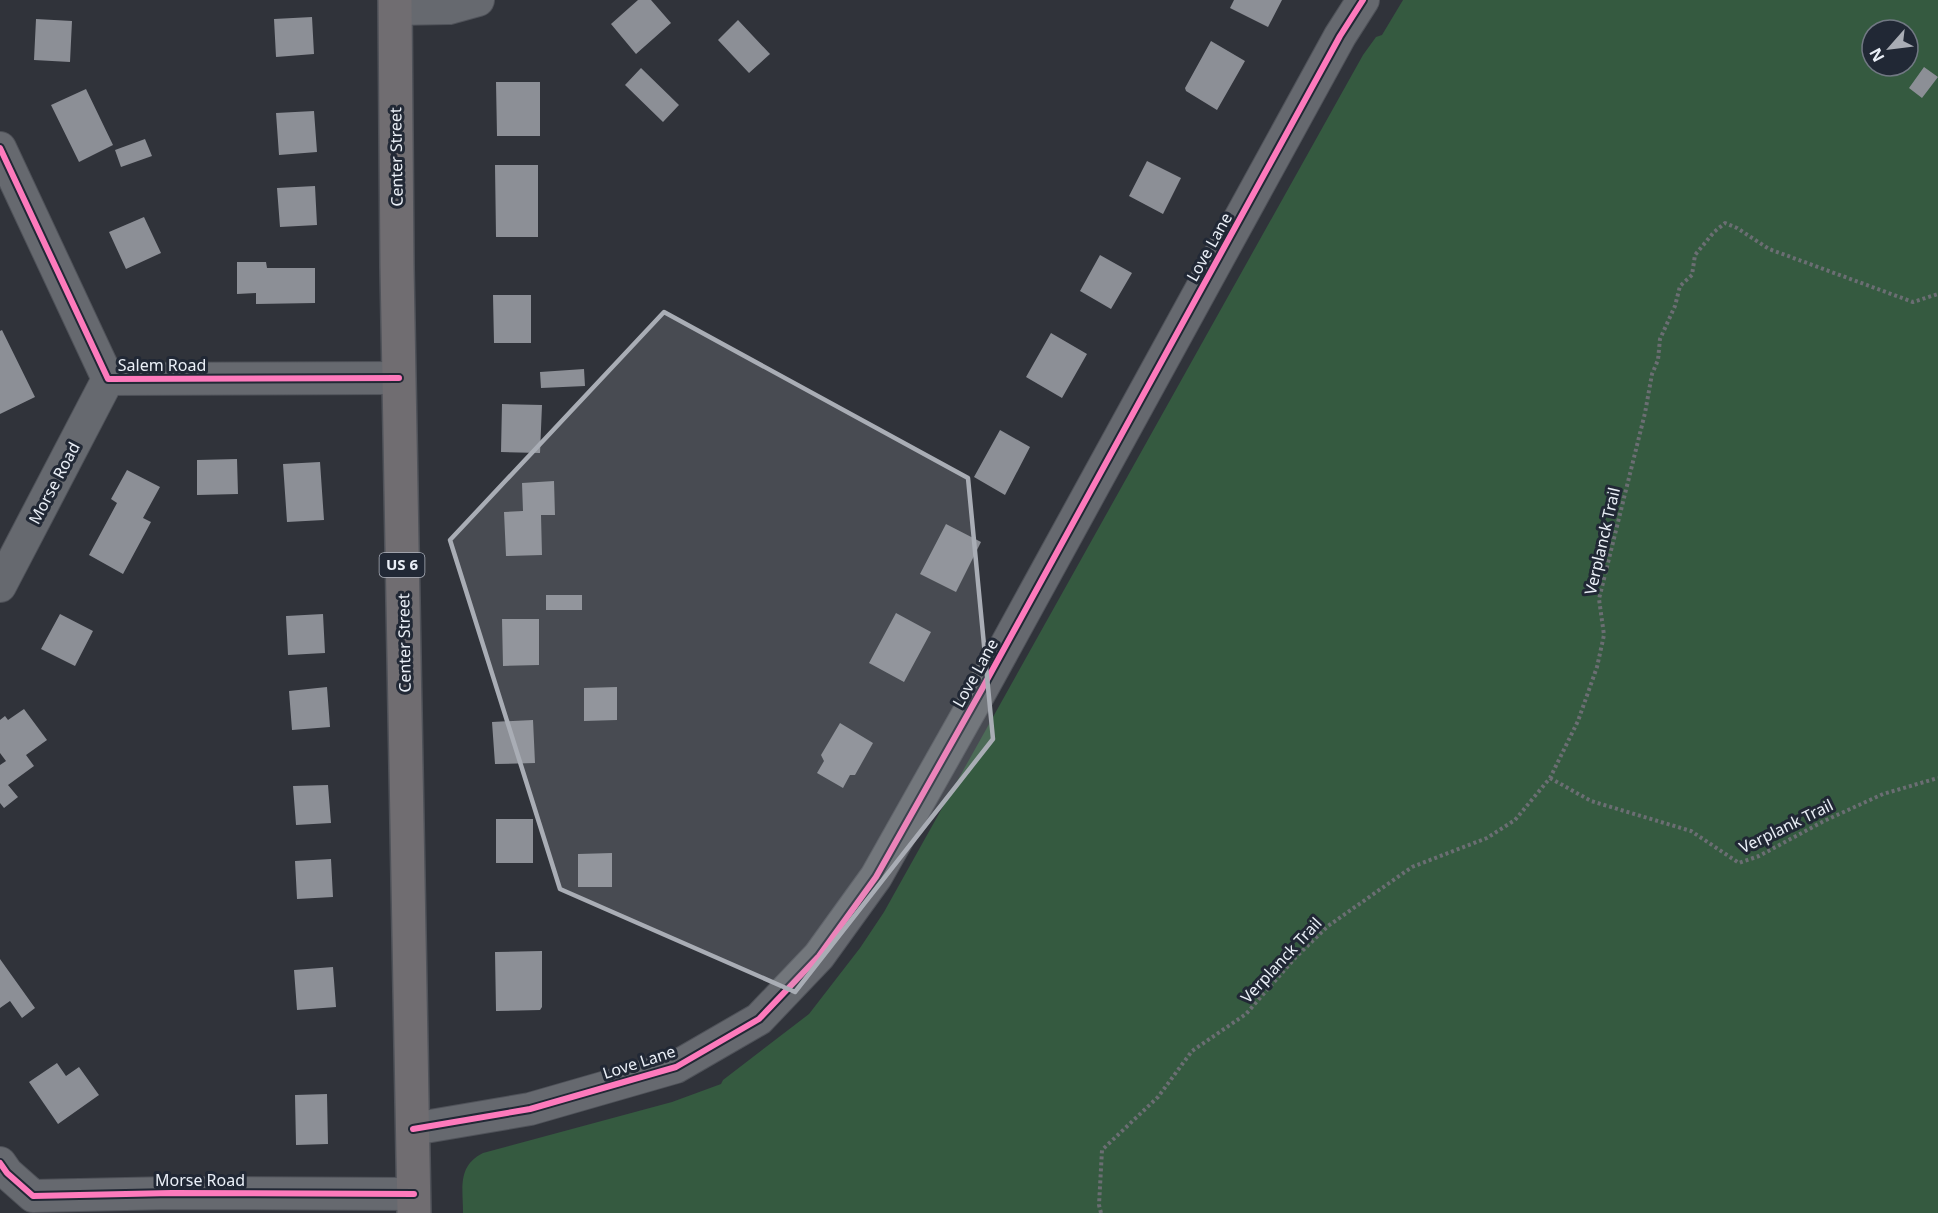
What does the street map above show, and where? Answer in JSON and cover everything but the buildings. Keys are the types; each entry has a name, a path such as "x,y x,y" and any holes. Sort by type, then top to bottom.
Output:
{"main road":[{"name":"Center Street","path":"395,4 399,378 414,1204"}],"street":[{"path":"395,4 449,8 478,0"},
{"name":"Love Lane","path":"413,1129 530,1108 676,1067 759,1019 819,956 882,866 982,689 1340,36 1363,0"},
{"name":"Salem Road","path":"0,148 108,379 399,378"},
{"name":"Morse Road","path":"0,586 108,379"},
{"name":"Morse Road","path":"0,1163 7,1173 33,1196 172,1193 414,1204"}],"highlighted area":[{"path":"664,312 968,478 993,739 795,992 560,889 450,540"}],"green space":[{"path":"1403,0 1938,0 1938,1213 463,1213 462,1186 465,1171 475,1158 483,1153 672,1102 721,1084 723,1080 809,1014 860,948 884,912 1363,55 1376,37 1382,35"}],"cycle path":[{"path":"413,1129 530,1109 676,1067 759,1019 819,956 876,877 982,689 1340,36 1363,0"},
{"path":"0,148 108,379 399,378"},
{"path":"0,1163 7,1173 33,1196 172,1193 414,1194"}]}
